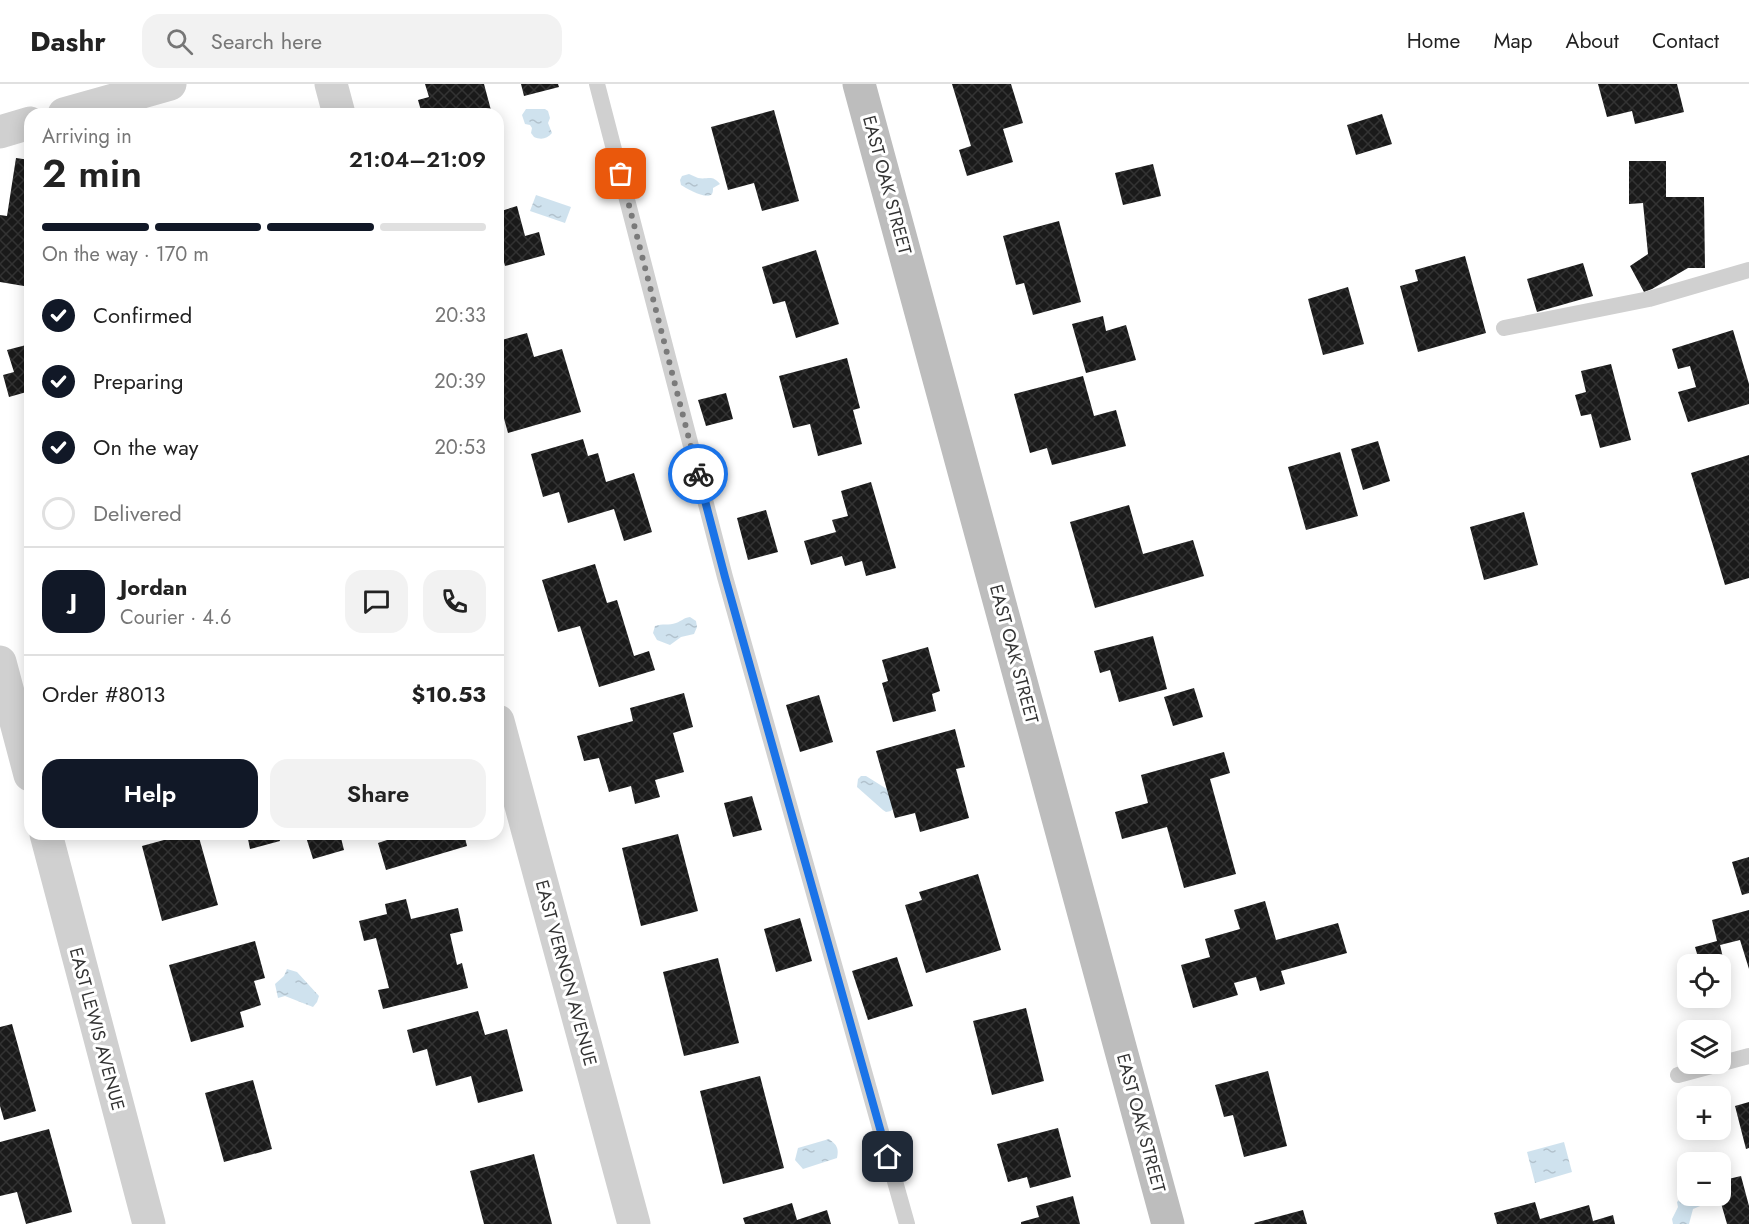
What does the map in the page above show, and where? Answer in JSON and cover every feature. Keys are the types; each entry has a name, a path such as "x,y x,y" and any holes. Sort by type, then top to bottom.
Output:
{"street":[{"path":"74,108 96,94 170,84"},
{"path":"331,84 337,108"},
{"name":"EAST OAK STREET","path":"859,84 1168,1224"},
{"path":"0,132 24,125"},
{"path":"0,663 24,753"},
{"name":"EAST VERNON AVENUE","path":"504,744 633,1224"},
{"name":"EAST LEWIS AVENUE","path":"48,840 149,1224"}],"lane":[{"path":"597,84 725,577 907,1224"},
{"path":"1504,328 1649,299 1749,270"},
{"path":"1678,1075 1749,1056"}],"water":[{"path":"526,109 548,111 550,118 548,123 552,133 550,135 544,138 534,137 531,133 532,128 525,124 522,115"},
{"path":"689,174 698,178 712,178 720,184 713,188 709,196 702,195 681,185 682,176"},
{"path":"536,195 571,207 565,223 530,211"},
{"path":"690,617 696,621 697,627 694,634 681,637 670,645 657,640 653,633 655,626 673,624"},
{"path":"861,776 866,776 890,791 894,806 891,811 883,810 857,787"},
{"path":"287,969 297,972 319,996 313,1007 285,996 278,998 275,984 284,976"},
{"path":"829,1139 837,1147 837,1158 803,1169 795,1160 798,1148"},
{"path":"1564,1142 1572,1172 1535,1183 1527,1152"},
{"path":"1700,1206 1693,1209 1689,1224 1673,1224 1672,1219 1678,1207"}],"building":[{"path":"425,84 484,84 490,108 420,108 418,100 429,97"},
{"path":"521,84 558,84 559,87 524,96"},
{"path":"952,84 1011,84 1023,123 1003,129 1013,162 967,176 959,150 971,146"},
{"path":"1598,84 1677,84 1684,112 1635,124 1632,111 1607,117"},
{"path":"774,110 799,201 762,211 754,183 728,190 711,127"},
{"path":"1382,114 1392,144 1356,155 1347,125"},
{"path":"16,158 24,159 24,286 0,282 0,215 7,216"},
{"path":"1629,161 1666,161 1666,197 1704,197 1705,268 1688,268 1644,292 1630,266 1648,254 1643,203 1629,204"},
{"path":"1153,164 1161,196 1123,205 1115,173"},
{"path":"517,206 525,236 539,232 545,255 505,266 504,210"},
{"path":"1059,221 1081,302 1033,315 1024,283 1016,285 1003,236"},
{"path":"816,250 839,324 796,338 785,301 773,304 762,267"},
{"path":"1465,256 1486,333 1418,352 1400,286 1418,281 1415,270"},
{"path":"1583,263 1593,296 1537,312 1527,279"},
{"path":"1348,287 1364,344 1323,355 1308,299"},
{"path":"1103,316 1106,331 1126,325 1136,360 1086,373 1072,324"},
{"path":"1733,330 1749,384 1749,404 1688,422 1678,392 1696,387 1690,366 1678,369 1672,349"},
{"path":"527,333 534,357 562,349 581,412 508,433 504,419 504,339"},
{"path":"24,346 24,393 9,397 3,375 14,372 7,350"},
{"path":"847,358 860,408 853,410 862,444 818,456 810,424 793,428 779,376"},
{"path":"1611,364 1631,440 1600,448 1591,414 1581,416 1575,395 1586,392 1581,371"},
{"path":"1083,376 1094,416 1116,410 1126,446 1052,465 1047,448 1030,453 1014,394"},
{"path":"726,393 733,419 706,426 698,400"},
{"path":"583,439 588,456 598,453 606,482 634,473 652,532 624,541 614,509 568,523 559,492 543,497 531,454"},
{"path":"1378,441 1390,481 1363,490 1351,449"},
{"path":"1340,452 1358,516 1306,530 1288,467"},
{"path":"1749,455 1749,578 1725,585 1691,473"},
{"path":"871,482 896,568 866,576 862,561 845,566 842,556 811,565 804,541 836,532 832,520 848,516 841,491"},
{"path":"1129,505 1143,554 1193,540 1204,576 1095,608 1070,522"},
{"path":"766,510 778,552 748,560 737,518"},
{"path":"1524,512 1538,565 1484,580 1470,527"},
{"path":"595,564 607,603 617,600 634,656 649,651 655,670 599,687 580,626 558,632 542,580"},
{"path":"1153,636 1167,689 1119,702 1110,670 1100,673 1094,651"},
{"path":"928,647 940,691 932,694 936,711 893,722 882,683 888,681 882,660"},
{"path":"1194,688 1203,717 1173,726 1164,697"},
{"path":"684,693 693,727 673,733 684,772 655,780 660,797 635,804 631,786 609,792 599,758 584,761 577,736 633,721 630,708"},
{"path":"819,695 833,742 800,752 786,705"},
{"path":"955,729 965,767 956,769 969,818 920,832 915,813 895,818 876,751"},
{"path":"1224,752 1230,773 1210,779 1236,874 1184,888 1167,827 1122,839 1115,812 1148,803 1141,775"},
{"path":"752,796 762,830 733,837 724,803"},
{"path":"678,834 698,911 641,926 622,848"},
{"path":"164,840 200,840 218,905 162,921 142,846"},
{"path":"248,840 280,841 250,849"},
{"path":"307,840 342,840 344,850 313,859"},
{"path":"387,840 466,840 467,846 386,870 378,843"},
{"path":"1749,857 1749,893 1742,895 1732,862"},
{"path":"978,874 1001,950 926,973 905,905 922,900 919,892"},
{"path":"406,899 411,919 458,908 463,931 450,934 457,965 462,963 468,988 383,1009 378,990 389,988 376,938 364,941 359,921 387,914 385,904"},
{"path":"1265,901 1276,940 1338,923 1347,953 1281,971 1285,984 1260,991 1256,977 1234,983 1238,995 1193,1008 1181,965 1210,957 1205,939 1240,929 1234,910"},
{"path":"1749,910 1749,969 1740,940 1720,945 1722,954 1697,954 1695,947 1717,941 1712,920"},
{"path":"800,918 812,961 776,972 764,929"},
{"path":"255,941 265,978 254,981 261,1005 240,1012 244,1027 191,1042 169,965"},
{"path":"897,957 913,1006 868,1020 852,971"},
{"path":"718,958 739,1043 684,1056 663,972"},
{"path":"1026,1008 1044,1081 992,1095 973,1021"},
{"path":"478,1011 485,1035 507,1029 523,1091 478,1103 471,1076 436,1086 427,1049 413,1053 407,1030"},
{"path":"12,1024 36,1111 4,1120 0,1106 0,1027"},
{"path":"1268,1071 1287,1146 1244,1157 1233,1115 1224,1117 1215,1085"},
{"path":"760,1076 784,1168 723,1184 700,1091"},
{"path":"253,1080 272,1149 224,1162 205,1093"},
{"path":"1749,1102 1749,1148 1746,1149 1735,1106"},
{"path":"1058,1128 1071,1177 1030,1188 1027,1177 1008,1182 997,1144"},
{"path":"49,1129 72,1212 26,1224 17,1192 0,1196 0,1142"},
{"path":"534,1154 552,1224 484,1224 470,1171"},
{"path":"1741,1176 1749,1206 1749,1224 1727,1224 1722,1206 1731,1206 1731,1178"},
{"path":"1073,1196 1080,1224 1021,1224 1021,1222 1039,1217 1036,1206"},
{"path":"1535,1202 1540,1219 1589,1205 1593,1221 1613,1215 1615,1224 1497,1224 1494,1213"},
{"path":"792,1203 797,1220 827,1210 831,1224 745,1224 743,1218"},
{"path":"1303,1210 1307,1224 1254,1223"}],"way so far":[{"path":"621,174 698,474"}],"route":[{"path":"698,474 888,1157"}]}
